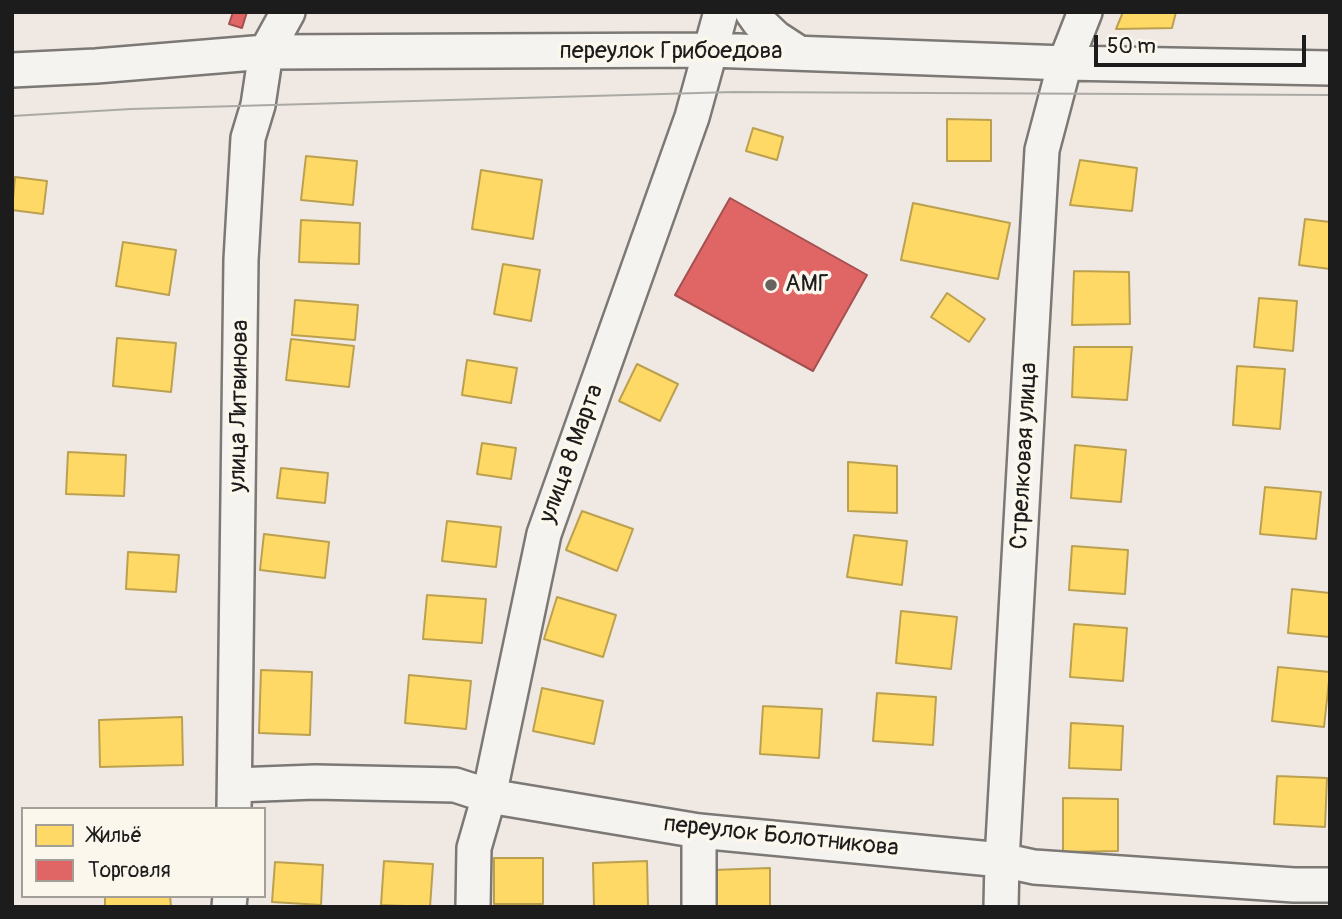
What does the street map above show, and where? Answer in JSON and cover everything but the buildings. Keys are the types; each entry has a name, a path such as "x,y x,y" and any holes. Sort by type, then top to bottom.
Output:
{"street":[{"name":"улица Литвинова","path":"235,797 241,260 248,138 258,105 266,52 288,12"},
{"path":"641,50 689,32 714,12"},
{"name":"улица 8 Марта","path":"473,907 474,848 489,796 544,534 692,117 721,12"},
{"path":"752,12 776,38 800,53"},
{"name":"Стрелковая улица","path":"1001,907 1042,150 1065,63 1085,12"},
{"name":"переулок Грибоедова","path":"12,70 266,52 641,50 1330,68"},
{"name":"переулок Болотникова","path":"235,797 315,782 455,785 489,796 699,831 1002,860 1034,867 1294,885 1330,885"},
{"path":"699,831 699,907"}],"tram line":[{"path":"12,116 131,109 733,92 1330,95"}],"place":[{"name":"АМГ","path":"771,285"}]}
